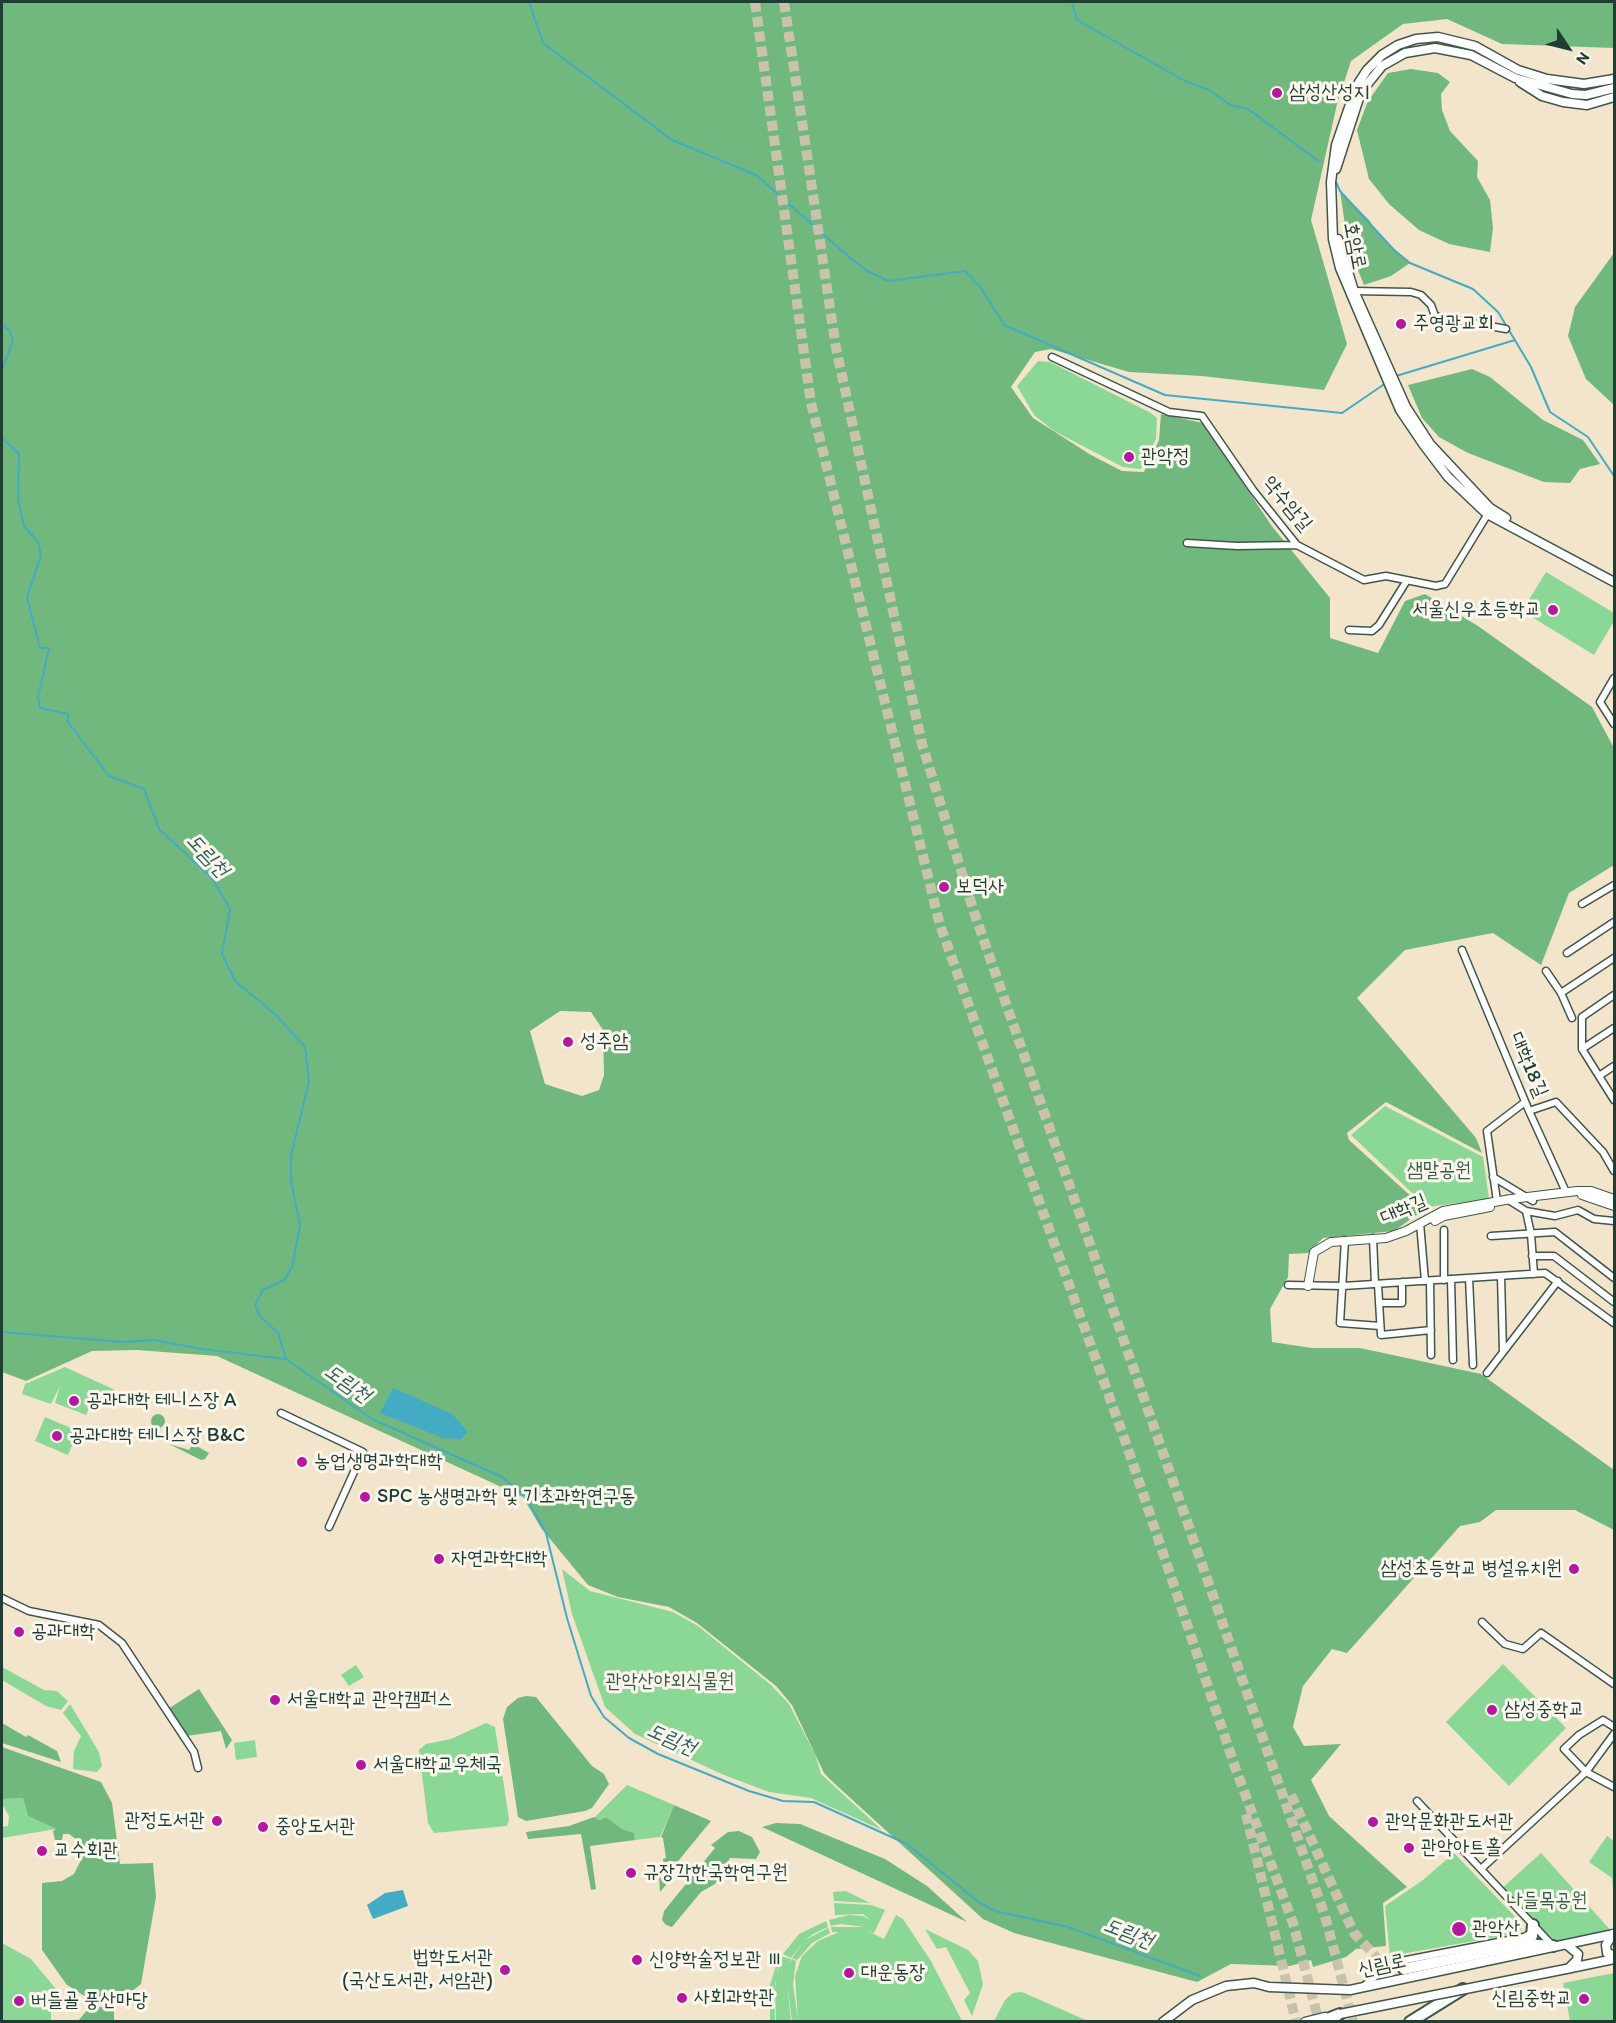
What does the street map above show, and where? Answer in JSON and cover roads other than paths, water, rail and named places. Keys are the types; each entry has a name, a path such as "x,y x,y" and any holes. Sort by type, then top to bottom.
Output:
{"highway":[{"path":"1525,1944 1533,1935 1533,1925"},
{"path":"1404,1969 1525,1944 1552,1946"},
{"path":"1410,2022 1465,1988"},
{"path":"1320,2022 1340,2014"}],"main road":[{"name":"호암로","path":"1614,79 1584,84 1555,81 1518,70 1475,46 1438,37 1416,39 1382,55 1366,70 1356,87 1332,160 1333,239 1351,291 1401,410 1448,477 1489,512 1614,582"},
{"path":"1614,97 1587,105 1542,96 1515,78 1471,55 1435,48 1405,53 1382,66 1361,92 1337,162 1335,183 1338,239 1351,291 1406,407 1430,444 1489,512 1614,576"},
{"path":"1515,78 1548,89 1586,95 1614,88"},
{"path":"1584,84 1587,105"},
{"path":"1614,1934 1606,1945 1607,1953 1614,1957"},
{"name":"신림로","path":"1166,2019 1203,1995 1236,1984 1350,1990 1614,1934"},
{"path":"1566,1945 1578,1954 1575,1963 1566,1969"},
{"name":"신림로","path":"1305,2022 1566,1969 1614,1957"},
{"path":"1166,2019 1178,2022"}],"street":[{"path":"1351,291 1411,292 1426,300 1435,316 1506,329"},
{"name":"약수암길","path":"1052,357 1169,412 1202,416 1253,490 1297,545 1364,580 1386,576 1406,582 1436,586 1445,584 1489,512"},
{"path":"1187,543 1237,546 1297,545"},
{"path":"1349,630 1372,631 1379,625 1406,582"},
{"path":"1614,678 1600,702 1614,724"},
{"path":"1582,904 1614,885"},
{"path":"1567,952 1614,922"},
{"name":"대학18길","path":"1462,950 1525,1102 1566,1192"},
{"path":"1561,993 1614,958"},
{"path":"1546,971 1561,993 1572,1018"},
{"path":"1614,995 1582,1017 1582,1049 1614,1100"},
{"path":"1582,1049 1614,1028"},
{"path":"1599,1076 1614,1066"},
{"path":"1497,1201 1486,1131 1525,1102"},
{"path":"1529,1111 1556,1102 1603,1152 1614,1172"},
{"path":"1493,1177 1530,1199 1577,1195 1614,1204"},
{"name":"대학길","path":"1310,1286 1314,1252 1331,1242 1373,1241 1393,1236 1420,1226 1443,1210 1566,1192 1591,1191 1614,1204"},
{"path":"1431,1355 1427,1281 1420,1226 1444,1216 1510,1202 1526,1211 1555,1216 1578,1210 1594,1219 1614,1221"},
{"path":"1526,1211 1531,1234 1534,1274"},
{"path":"1444,1230 1453,1360"},
{"path":"1491,1236 1555,1232 1614,1278"},
{"path":"1373,1241 1381,1335 1431,1330"},
{"path":"1345,1243 1340,1323 1380,1326"},
{"path":"1532,1256 1554,1256 1614,1302"},
{"path":"1288,1285 1344,1286 1545,1273 1614,1323"},
{"path":"1501,1276 1503,1352"},
{"path":"1469,1278 1473,1365"},
{"path":"1487,1372 1558,1281"},
{"path":"1379,1303 1402,1303 1402,1282"},
{"path":"281,1413 363,1452 329,1527"},
{"path":"2,1598 29,1611 99,1625 122,1643 194,1752 198,1768"},
{"path":"1482,1622 1505,1644 1523,1649 1541,1633 1614,1684"},
{"path":"1614,1727 1604,1720 1580,1735 1564,1749 1586,1772 1614,1787"},
{"path":"1481,1869 1586,1772 1614,1734"},
{"path":"1417,1801 1552,1946"},
{"path":"1364,1986 1382,1971 1401,1961 1524,1937 1531,1932 1533,1925"}],"water":[{"path":"393,1388 452,1414 468,1432 461,1439 443,1438 380,1413"},
{"path":"403,1890 408,1906 373,1919 367,1905 385,1893"}],"waterway":[{"path":"529,2 543,43 672,140 756,175 848,256 867,271 888,281 965,271 981,288 1004,325 1165,395 1342,413 1386,383"},
{"path":"1072,2 1077,20 1185,81 1209,90 1230,105 1248,109 1318,161"},
{"path":"1336,182 1340,191 1394,250 1410,263 1473,289 1498,312 1531,367 1550,412 1588,437 1614,476"},
{"name":"도림천","path":"2,324 10,331 13,341 2,370"},
{"path":"1396,376 1515,340"},
{"name":"도림천","path":"2,438 19,454 18,500 24,526 38,542 41,556 27,597 40,648 49,648 38,697 40,708 68,714 68,722 109,776 144,789 159,829 212,878 230,909 222,954 235,981 276,1015 305,1047 309,1081 291,1156 291,1180 300,1226 292,1267 284,1280 263,1290 255,1305 259,1315 278,1333 286,1359"},
{"name":"도림천","path":"2,1332 123,1342 154,1340 202,1349 286,1359 372,1419 502,1477 525,1496 546,1533 567,1618 591,1696 604,1717 629,1738 658,1754 749,1791 783,1801 814,1802 907,1844 980,1903 995,1911 1068,1927 1200,1976"}],"tunnel":[{"path":"755,2 811,403 940,925 1127,1446 1235,1767 1293,1923 1319,2022"},
{"path":"784,2 836,348 922,744 975,915 1325,1916 1353,2022"},
{"path":"1291,1795 1354,1933 1378,1959 1404,1969"},
{"path":"1246,1814 1296,2022"}],"place":[{"name":"삼성산성지","path":"1277,93"},
{"name":"주영광교회","path":"1401,324"},
{"name":"관악정","path":"1129,457"},
{"name":"서울신우초등학교","path":"1553,610"},
{"name":"보덕사","path":"944,887"},
{"name":"성주암","path":"568,1042"},
{"name":"공과대학 테니스장 A","path":"74,1401"},
{"name":"공과대학 테니스장 B&C","path":"57,1436"},
{"name":"농업생명과학대학","path":"302,1462"},
{"name":"SPC 농생명과학 및 기초과학연구동","path":"365,1497"},
{"name":"자연과학대학","path":"439,1559"},
{"name":"삼성초등학교 병설유치원","path":"1574,1569"},
{"name":"공과대학","path":"19,1632"},
{"name":"서울대학교 관악캠퍼스","path":"275,1700"},
{"name":"삼성중학교","path":"1492,1710"},
{"name":"서울대학교우체국","path":"361,1765"},
{"name":"관정도서관","path":"217,1821"},
{"name":"관악문화관도서관","path":"1373,1822"},
{"name":"중앙도서관","path":"263,1827"},
{"name":"관악아트홀","path":"1409,1848"},
{"name":"교수회관","path":"42,1851"},
{"name":"규장각한국학연구원","path":"631,1873"},
{"name":"관악산","path":"1459,1929"},
{"name":"신양학술정보관 Ⅲ","path":"637,1960"},
{"name":"법학도서관 (국산도서관, 서암관)","path":"505,1970"},
{"name":"대운동장","path":"849,1973"},
{"name":"사회과학관","path":"682,1998"},
{"name":"신림중학교","path":"1584,1999"},
{"name":"버들골 풍산마당","path":"19,2001"}],"park label":[{"name":"샘말공원","path":"1439,1171"},
{"name":"관악산야외식물원","path":"670,1682"},
{"name":"나들목공원","path":"1547,1901"}]}
